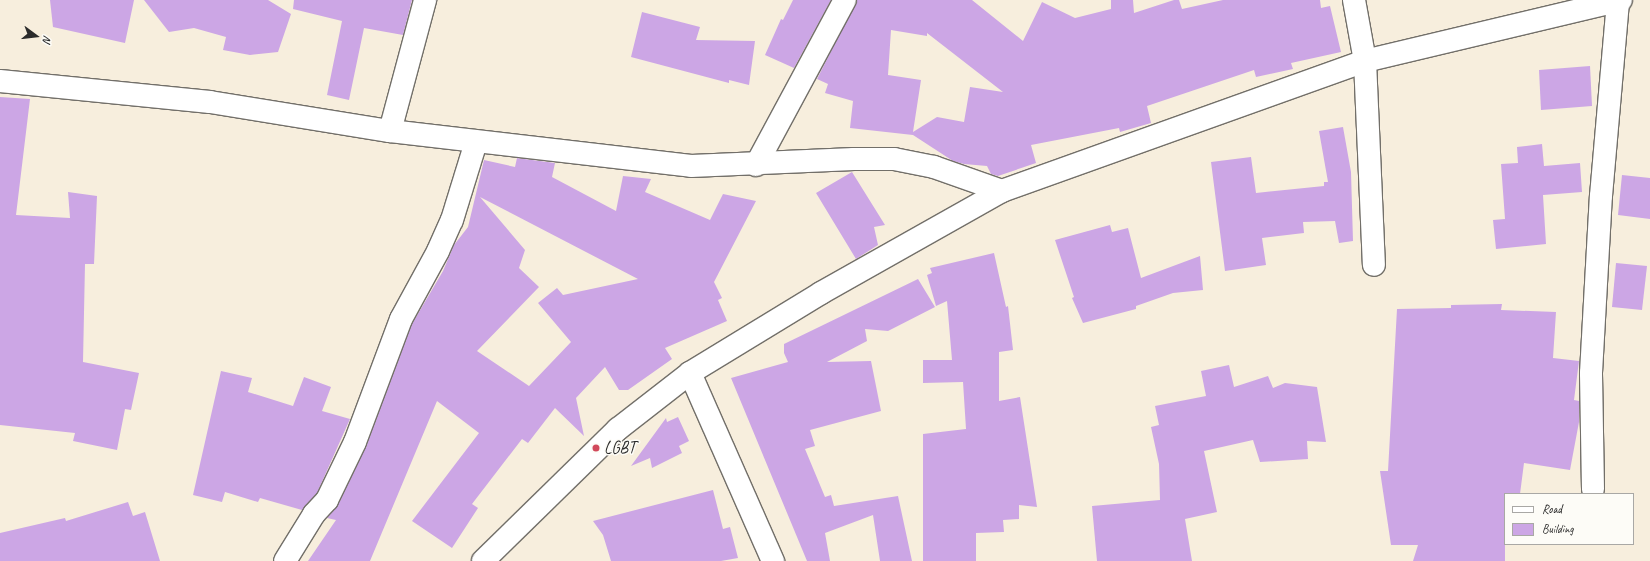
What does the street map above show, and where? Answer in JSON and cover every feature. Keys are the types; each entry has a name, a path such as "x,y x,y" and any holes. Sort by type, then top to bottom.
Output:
{"street":[{"path":"390,131 426,0"},
{"path":"756,165 844,0"},
{"path":"1354,0 1365,61 1374,265"},
{"path":"1594,489 1591,373 1601,196 1618,0"},
{"path":"483,561 618,429 690,373 821,293 1002,191 1365,61 1621,0"},
{"path":"0,81 210,102 390,131 691,166 756,165 854,159 894,159 934,167 1002,191"},
{"path":"285,561 314,514 327,500 355,442 401,319 438,251 452,220 476,142"},
{"path":"690,373 773,561"}],"building":[{"path":"50,0 134,0 125,43 53,27"},
{"path":"144,0 268,0 291,14 278,52 250,55 223,50 226,37 194,28 169,32"},
{"path":"294,0 412,0 403,35 364,28 349,100 327,95 342,21 293,9"},
{"path":"793,0 831,0 794,68 765,55 781,19 783,20"},
{"path":"857,0 972,0 1023,41 1042,2 1075,18 1111,9 1111,0 1133,0 1134,13 1174,0 1179,0 1182,9 1223,0 1320,0 1321,8 1330,6 1341,52 1291,63 1293,69 1256,77 1254,70 1147,106 1151,123 1120,132 1119,128 1031,145 1036,163 998,176 991,174 987,166 964,164 953,161 913,135 850,128 853,101 825,93 828,84 817,79","holes":["891,30 927,36 927,33 1003,92 970,87 964,122 937,117 913,132 921,80 888,75"]},
{"path":"642,12 700,27 696,40 755,41 749,85 729,80 729,83 631,57"},
{"path":"1590,66 1592,106 1541,110 1539,70"},
{"path":"0,97 30,99 16,215 70,218 68,192 97,196 94,264 85,264 83,362 139,373 131,410 125,409 117,450 73,441 75,433 0,425"},
{"path":"1343,127 1351,172 1353,241 1339,243 1335,221 1303,222 1304,233 1262,238 1266,265 1225,271 1211,162 1251,157 1256,193 1324,186 1324,182 1328,182 1319,131"},
{"path":"1542,144 1544,166 1580,163 1582,192 1543,195 1546,244 1496,249 1493,220 1505,219 1501,164 1518,163 1517,147"},
{"path":"517,158 555,163 552,177 616,211 623,176 651,179 645,192 710,220 723,194 756,201 714,282 722,298 718,300 727,321 665,348 672,359 628,390 619,390 605,367 576,398 584,436 555,408 528,443 522,439 472,504 478,508 452,548 412,521 479,433 437,401 370,561 308,561 336,520 327,518 338,505 366,447 412,324 443,271 454,245 468,227 484,160 515,167","holes":["480,197 638,279 563,295 557,288 538,303 571,342 529,386 477,351 539,287 519,268 525,250"]},
{"path":"852,172 885,225 874,227 878,245 856,259 816,193"},
{"path":"1622,175 1650,178 1650,219 1618,215"},
{"path":"1110,225 1112,232 1128,228 1141,278 1200,256 1203,290 1173,293 1136,306 1136,309 1083,323 1072,298 1074,297 1055,240"},
{"path":"994,253 1006,307 1008,306 1013,350 999,352 999,401 1020,397 1037,507 1019,505 1019,519 1003,520 1004,532 976,533 976,561 923,561 923,434 966,429 963,382 923,383 923,360 952,360 947,301 936,306 927,275 932,273 930,268"},
{"path":"1616,263 1647,266 1642,310 1612,307"},
{"path":"918,279 935,307 888,331 865,329 867,341 827,362 871,361 881,411 810,430 815,446 805,449 825,497 831,495 834,506 898,496 912,561 880,561 873,515 825,533 830,561 807,561 731,378 788,362 784,353 784,344"},
{"path":"1502,304 1501,310 1556,312 1553,358 1579,361 1574,400 1579,401 1579,422 1570,470 1524,463 1520,493 1504,493 1505,561 1413,561 1418,545 1391,545 1380,471 1388,471 1397,309 1451,308 1451,305"},
{"path":"1229,365 1234,387 1268,376 1273,388 1285,383 1317,387 1326,442 1307,441 1308,459 1260,462 1253,440 1204,451 1217,512 1185,519 1192,561 1097,561 1092,506 1160,500 1159,464 1151,427 1159,425 1155,406 1206,396 1201,371"},
{"path":"221,371 252,378 248,392 293,406 304,377 331,387 322,411 350,419 317,493 302,510 260,498 258,502 225,492 222,502 193,495"},
{"path":"678,417 689,441 679,446 682,453 652,468 650,458 631,466 666,418 667,422"},
{"path":"713,490 723,529 730,527 738,558 721,561 611,561 603,535 593,521"},
{"path":"128,502 133,516 145,512 160,561 0,561 0,533 65,518 66,521"}],"place":[{"name":"LGBT","path":"596,448"}]}
